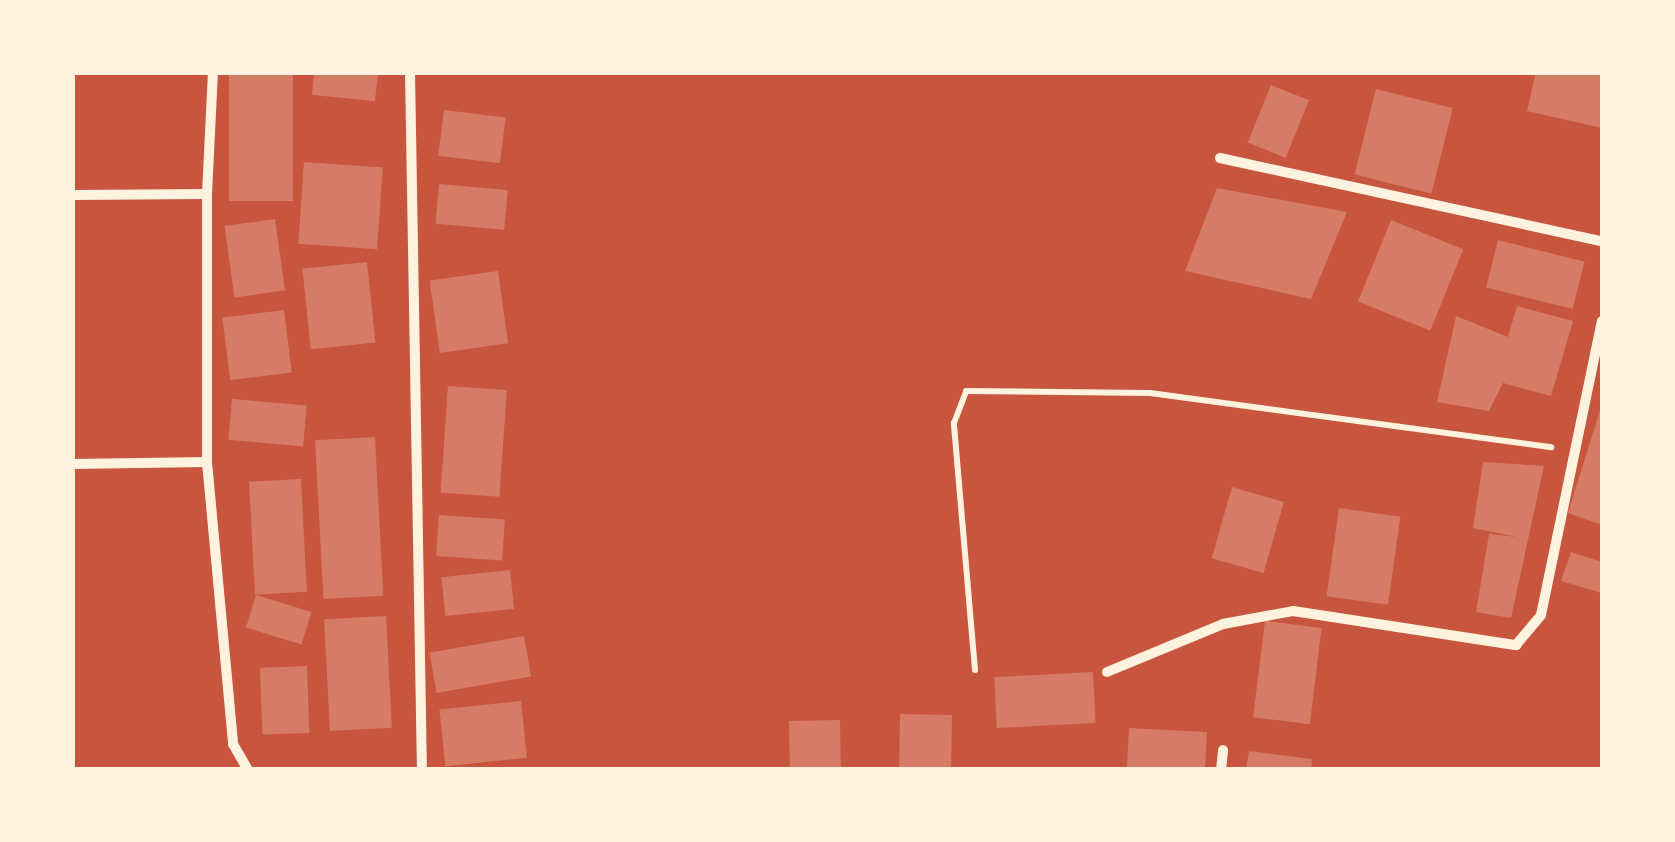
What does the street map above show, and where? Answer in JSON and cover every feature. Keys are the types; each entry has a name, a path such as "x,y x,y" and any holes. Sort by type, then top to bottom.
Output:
{"street":[{"path":"213,72 208,194 207,462 234,744 248,770"},
{"path":"410,72 422,770"},
{"path":"1220,158 1602,241"},
{"path":"72,195 208,194"},
{"path":"1108,672 1223,624 1292,610 1516,645 1541,614 1572,450 1602,321"},
{"path":"72,464 207,462"},
{"path":"1221,770 1223,750"}],"path":[{"path":"975,670 954,423 966,391 1150,393 1572,450"}],"building":[{"path":"229,72 293,72 293,201 229,201"},
{"path":"314,72 378,72 375,101 312,95"},
{"path":"1536,72 1602,72 1602,128 1527,111"},
{"path":"1271,85 1309,100 1286,158 1248,142"},
{"path":"1376,89 1453,108 1431,193 1355,174"},
{"path":"444,110 506,118 500,163 438,156"},
{"path":"304,162 383,168 377,249 298,244"},
{"path":"439,184 508,190 504,230 436,224"},
{"path":"1217,188 1347,212 1311,299 1185,271"},
{"path":"275,219 285,290 235,297 224,226"},
{"path":"1391,220 1463,249 1430,331 1358,302"},
{"path":"1498,240 1584,262 1573,309 1486,288"},
{"path":"367,262 375,343 311,349 302,269"},
{"path":"498,271 508,343 440,353 430,281"},
{"path":"1517,306 1573,321 1551,396 1503,383 1489,411 1437,402 1456,316 1508,337"},
{"path":"284,310 292,373 230,380 222,318"},
{"path":"448,386 507,390 499,497 441,493"},
{"path":"232,399 307,406 303,446 228,440"},
{"path":"1602,404 1602,525 1568,513"},
{"path":"375,437 383,596 323,599 315,440"},
{"path":"1483,462 1544,466 1511,618 1476,612 1489,534 1517,537 1473,528"},
{"path":"301,479 307,592 255,595 249,482"},
{"path":"1232,487 1284,502 1264,573 1212,558"},
{"path":"1339,508 1400,517 1388,605 1327,596"},
{"path":"439,515 505,520 502,561 436,556"},
{"path":"1571,552 1602,562 1602,593 1561,581"},
{"path":"510,570 514,609 445,616 441,577"},
{"path":"256,595 311,612 302,644 246,628"},
{"path":"386,616 392,728 330,731 324,619"},
{"path":"1265,621 1322,628 1310,724 1253,717"},
{"path":"524,636 531,676 437,693 429,653"},
{"path":"307,666 309,733 262,735 260,668"},
{"path":"1093,672 1096,723 997,728 994,677"},
{"path":"521,701 527,758 445,766 439,710"},
{"path":"900,714 952,715 951,770 899,770"},
{"path":"840,720 841,770 790,770 789,721"},
{"path":"1129,728 1207,732 1205,770 1127,770"},
{"path":"1249,751 1312,759 1311,770 1246,770"}]}
